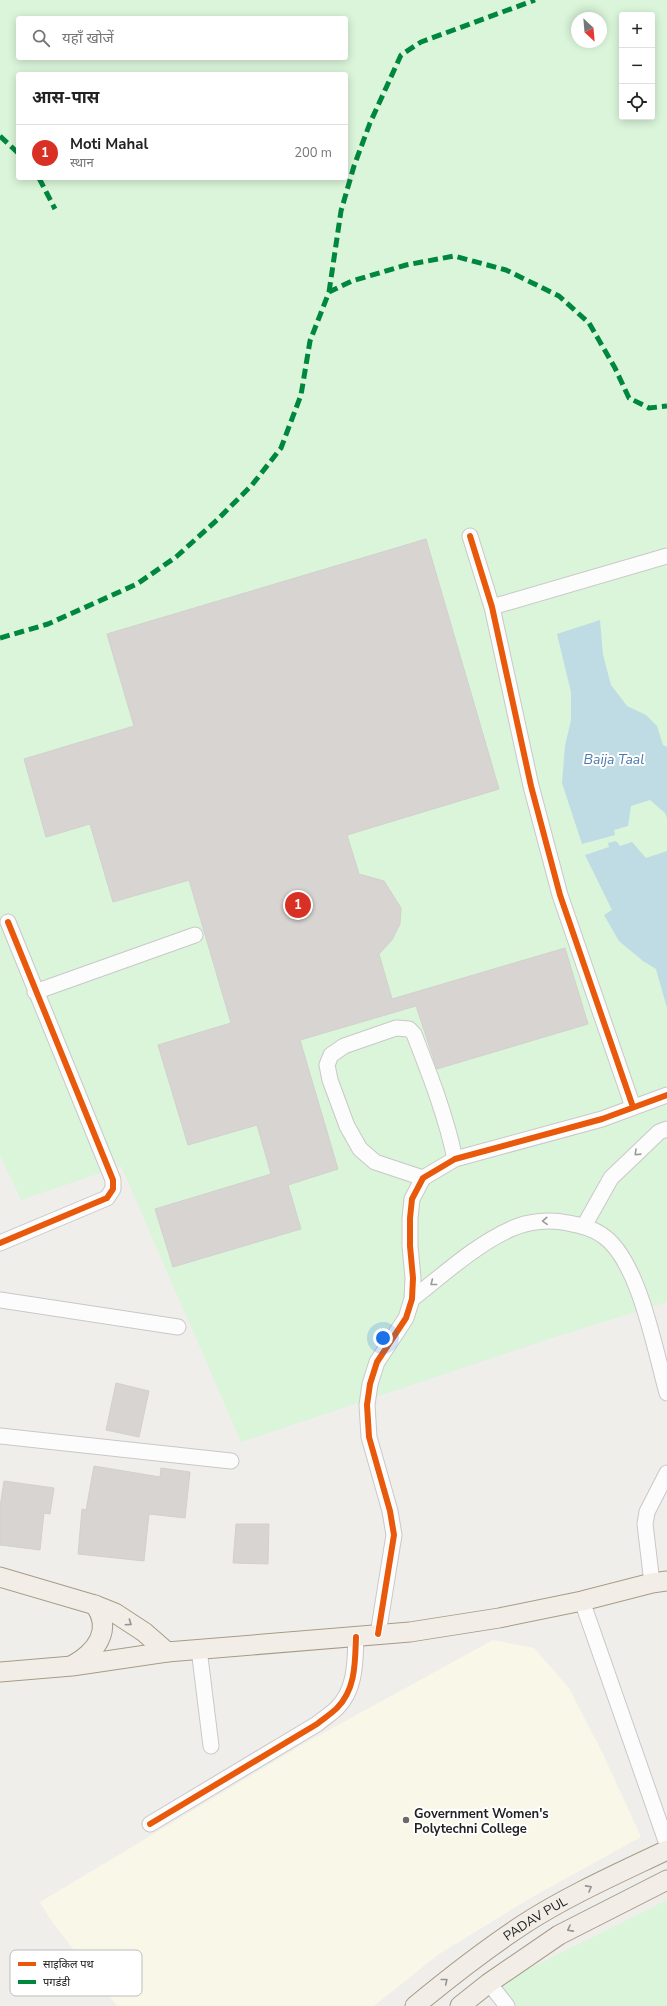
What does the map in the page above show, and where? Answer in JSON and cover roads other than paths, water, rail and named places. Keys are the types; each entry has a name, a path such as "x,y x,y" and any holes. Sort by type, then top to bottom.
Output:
{"main road":[{"path":"0,1577 95,1605 114,1613 144,1632 167,1652"},
{"path":"0,1672 72,1666 167,1652 425,1630 499,1618 582,1601 659,1582"},
{"path":"72,1666 82,1660 98,1645 103,1626 101,1613 95,1605"},
{"name":"PADAV PUL","path":"415,2006 469,1962 525,1923 600,1882 667,1850"},
{"name":"PADAV PUL","path":"460,2006 489,1983 559,1935 667,1880"}],"street":[{"path":"470,536 492,607 531,786 560,895 633,1107"},
{"path":"492,607 667,556"},
{"path":"0,1243 107,1198 113,1189 113,1180 35,992 8,922"},
{"path":"35,992 195,935"},
{"path":"423,1178 375,1162 360,1149 350,1132 330,1080 327,1065 331,1054 344,1046 396,1028 409,1029 414,1034 432,1080 450,1132 456,1159"},
{"path":"378,1634 394,1535 390,1511 369,1437 367,1405 370,1384 378,1362 406,1318 412,1299 413,1278 410,1246 410,1218 412,1199 423,1178 456,1159 602,1118 667,1095"},
{"path":"584,1226 611,1178 659,1132 667,1129"},
{"path":"412,1299 482,1245 511,1228 536,1222 559,1221 584,1226 602,1235 617,1250 628,1267 641,1299 667,1393"},
{"path":"0,1300 178,1327"},
{"path":"0,1436 231,1461"},
{"path":"659,1582 645,1524 647,1512 667,1473"},
{"path":"582,1601 667,1844"},
{"path":"150,1824 316,1724 337,1708 349,1691 354,1674 356,1637"},
{"path":"199,1649 210,1746"},
{"path":"489,1983 507,2006"}],"water":[{"name":"Baija Taal","path":"600,620 603,655 611,685 627,706 646,715 657,726 663,745 667,747 667,818 665,813 650,800 631,806 628,826 614,830 615,835 582,844 562,783 565,746 571,720 571,692 557,634"},
{"path":"616,841 620,846 632,842 646,858 667,851 667,1008 656,969 643,961 619,941 604,915 612,910 585,855 609,847 608,843"}],"place":[{"name":"Moti Mahal","path":"298,905"},
{"name":"Government Women's Polytechni College","path":"406,1820"}]}
